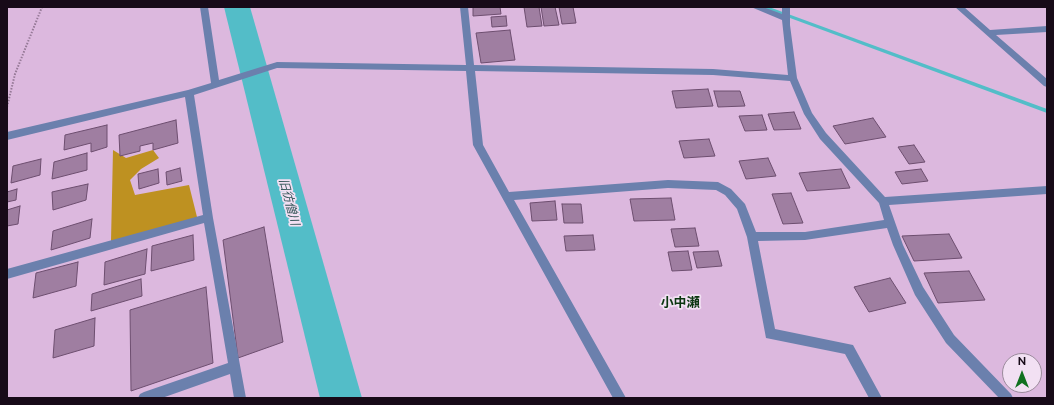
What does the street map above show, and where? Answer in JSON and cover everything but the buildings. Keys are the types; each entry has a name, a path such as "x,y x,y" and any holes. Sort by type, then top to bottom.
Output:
{"street":[{"path":"204,7 215,84"},
{"path":"464,7 478,145 620,398"},
{"path":"755,7 785,18"},
{"path":"786,7 785,18 793,78 808,114 823,136 883,202 898,245 919,291 950,339 1007,398"},
{"path":"959,7 1047,84"},
{"path":"988,33 1047,30"},
{"path":"7,136 189,93 277,65 713,72 793,78"},
{"path":"189,93 208,218 240,398"},
{"path":"507,196 668,184 718,186 728,192 741,207 752,237 770,334 849,349 876,398"},
{"path":"883,202 1047,190"},
{"path":"7,274 208,218"},
{"path":"752,237 804,236 891,223"},
{"path":"144,398 234,367"}],"path":[{"path":"7,106 15,74 42,7"}],"shaded area":[{"path":"113,150 126,158 153,150 159,158 141,169 130,180 135,195 189,185 198,221 111,241"}],"waterway":[{"name":"旧彷僧川","path":"237,7 341,398"},
{"path":"765,7 1047,111"}],"district":[{"name":"小中瀬","path":"680,303"}]}
